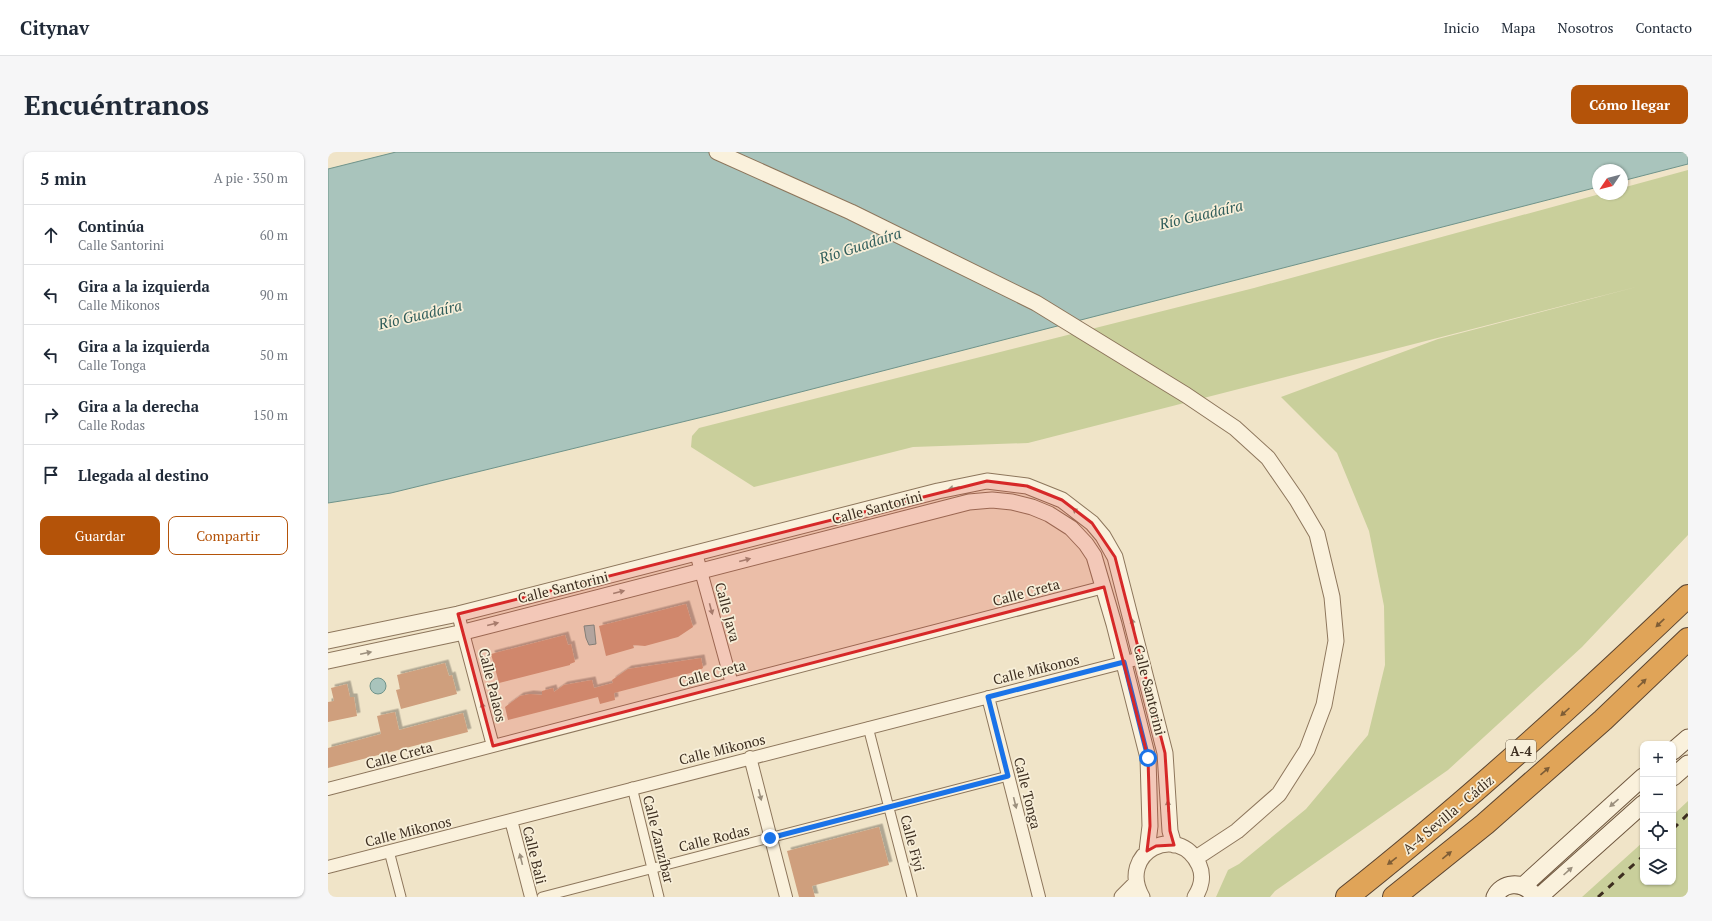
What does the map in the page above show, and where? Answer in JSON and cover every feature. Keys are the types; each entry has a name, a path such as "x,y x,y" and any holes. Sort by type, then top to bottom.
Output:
{"highway":[{"name":"A-4 Sevilla - Cádiz","path":"1347,897 1412,845 1512,760 1609,672 1688,596"},
{"name":"A-4","path":"1394,897 1486,824 1602,720 1688,639"}],"main road":[{"path":"1676,748 1688,738"},
{"path":"1676,774 1688,764"},
{"path":"1495,897 1501,889 1508,885 1516,884 1529,892 1640,780"},
{"path":"1539,897 1640,807"}],"street":[{"path":"718,152 865,219 1036,303 1080,329 1186,395 1235,428 1268,458 1297,500 1317,534 1332,597 1336,641 1324,705 1307,750 1278,794 1237,831 1196,858"},
{"name":"Calle Santorini","path":"328,641 458,614 945,489 987,481 1027,486 1062,500 1092,523 1103,536 1116,557 1165,753 1170,831 1174,844"},
{"name":"Calle Santorini","path":"328,661 464,632 969,502 992,500 1012,502 1032,507 1048,514 1071,528 1086,544 1094,556 1104,587 1148,758 1150,826 1147,851"},
{"name":"Calle Java","path":"696,553 732,684"},
{"name":"Calle Creta","path":"328,790 1104,587"},
{"name":"Calle Palaos","path":"458,614 493,746"},
{"name":"Calle Mikonos","path":"328,867 750,757 1141,658"},
{"name":"Calle Tonga","path":"988,697 1039,897"},
{"name":"Calle Fiyi","path":"868,727 912,897"},
{"path":"750,757 786,897"},
{"name":"Calle Rodas","path":"542,897 1008,776"},
{"name":"Calle Zanzíbar","path":"632,788 659,897"},
{"name":"Calle Bali","path":"511,820 531,897"},
{"path":"1142,897 1136,883 1136,868 1141,859 1147,851 1156,846 1174,844 1187,850 1196,858 1201,868 1202,879 1195,897"},
{"path":"389,851 401,897"},
{"path":"1122,897 1136,883"}],"highlighted area":[{"path":"987,481 1027,486 1062,500 1092,523 1115,557 1165,753 1170,831 1174,845 1156,846 1147,851 1150,826 1148,758 1104,587 493,746 458,614"}],"green space":[{"path":"1688,170 1688,535 1582,647 1448,770 1275,891 1270,897 1216,897 1228,870 1239,864 1306,809 1368,735 1385,665 1384,606 1369,531 1337,453 1281,397 1438,339 1640,286 1028,443 913,447 754,487 691,447 692,436 699,428 1254,288 1592,196 1592,200 1628,200 1628,186"},
{"path":"1688,801 1688,897 1582,897 1640,845 1640,885 1676,885 1676,812"}],"water":[{"name":"Río Guadaíra","path":"396,152 1688,152 1688,164 1628,179 1628,164 1592,164 1592,189 719,413 391,493 328,503 328,169"},
{"path":"594,625 596,644 589,645 584,626"},
{"path":"378,678 384,680 386,686 384,692 378,694 372,692 370,686 372,680"}],"building":[{"path":"686,604 693,627 678,637 645,646 633,645 634,648 606,656 599,626"},
{"path":"565,635 568,645 571,644 575,662 570,665 499,683 491,654"},
{"path":"701,658 703,668 698,671 614,693 615,700 600,704 598,697 508,720 505,707 520,696 530,694 542,695 542,691 553,688 554,692 564,685 592,680 594,688 613,683 612,680 628,669"},
{"path":"445,663 449,676 452,675 457,694 401,709 396,690 400,689 397,675"},
{"path":"347,684 350,697 354,697 357,716 328,722 328,702 334,701 331,688"},
{"path":"395,712 399,730 463,713 468,732 328,768 328,748 381,734 377,716"},
{"path":"879,827 889,865 812,886 815,897 799,897 787,851"}],"railway":[{"path":"1676,826 1688,814"},
{"path":"1598,897 1640,859"}],"route":[{"path":"770,838 1008,776 988,697 1124,662 1148,758"}]}
